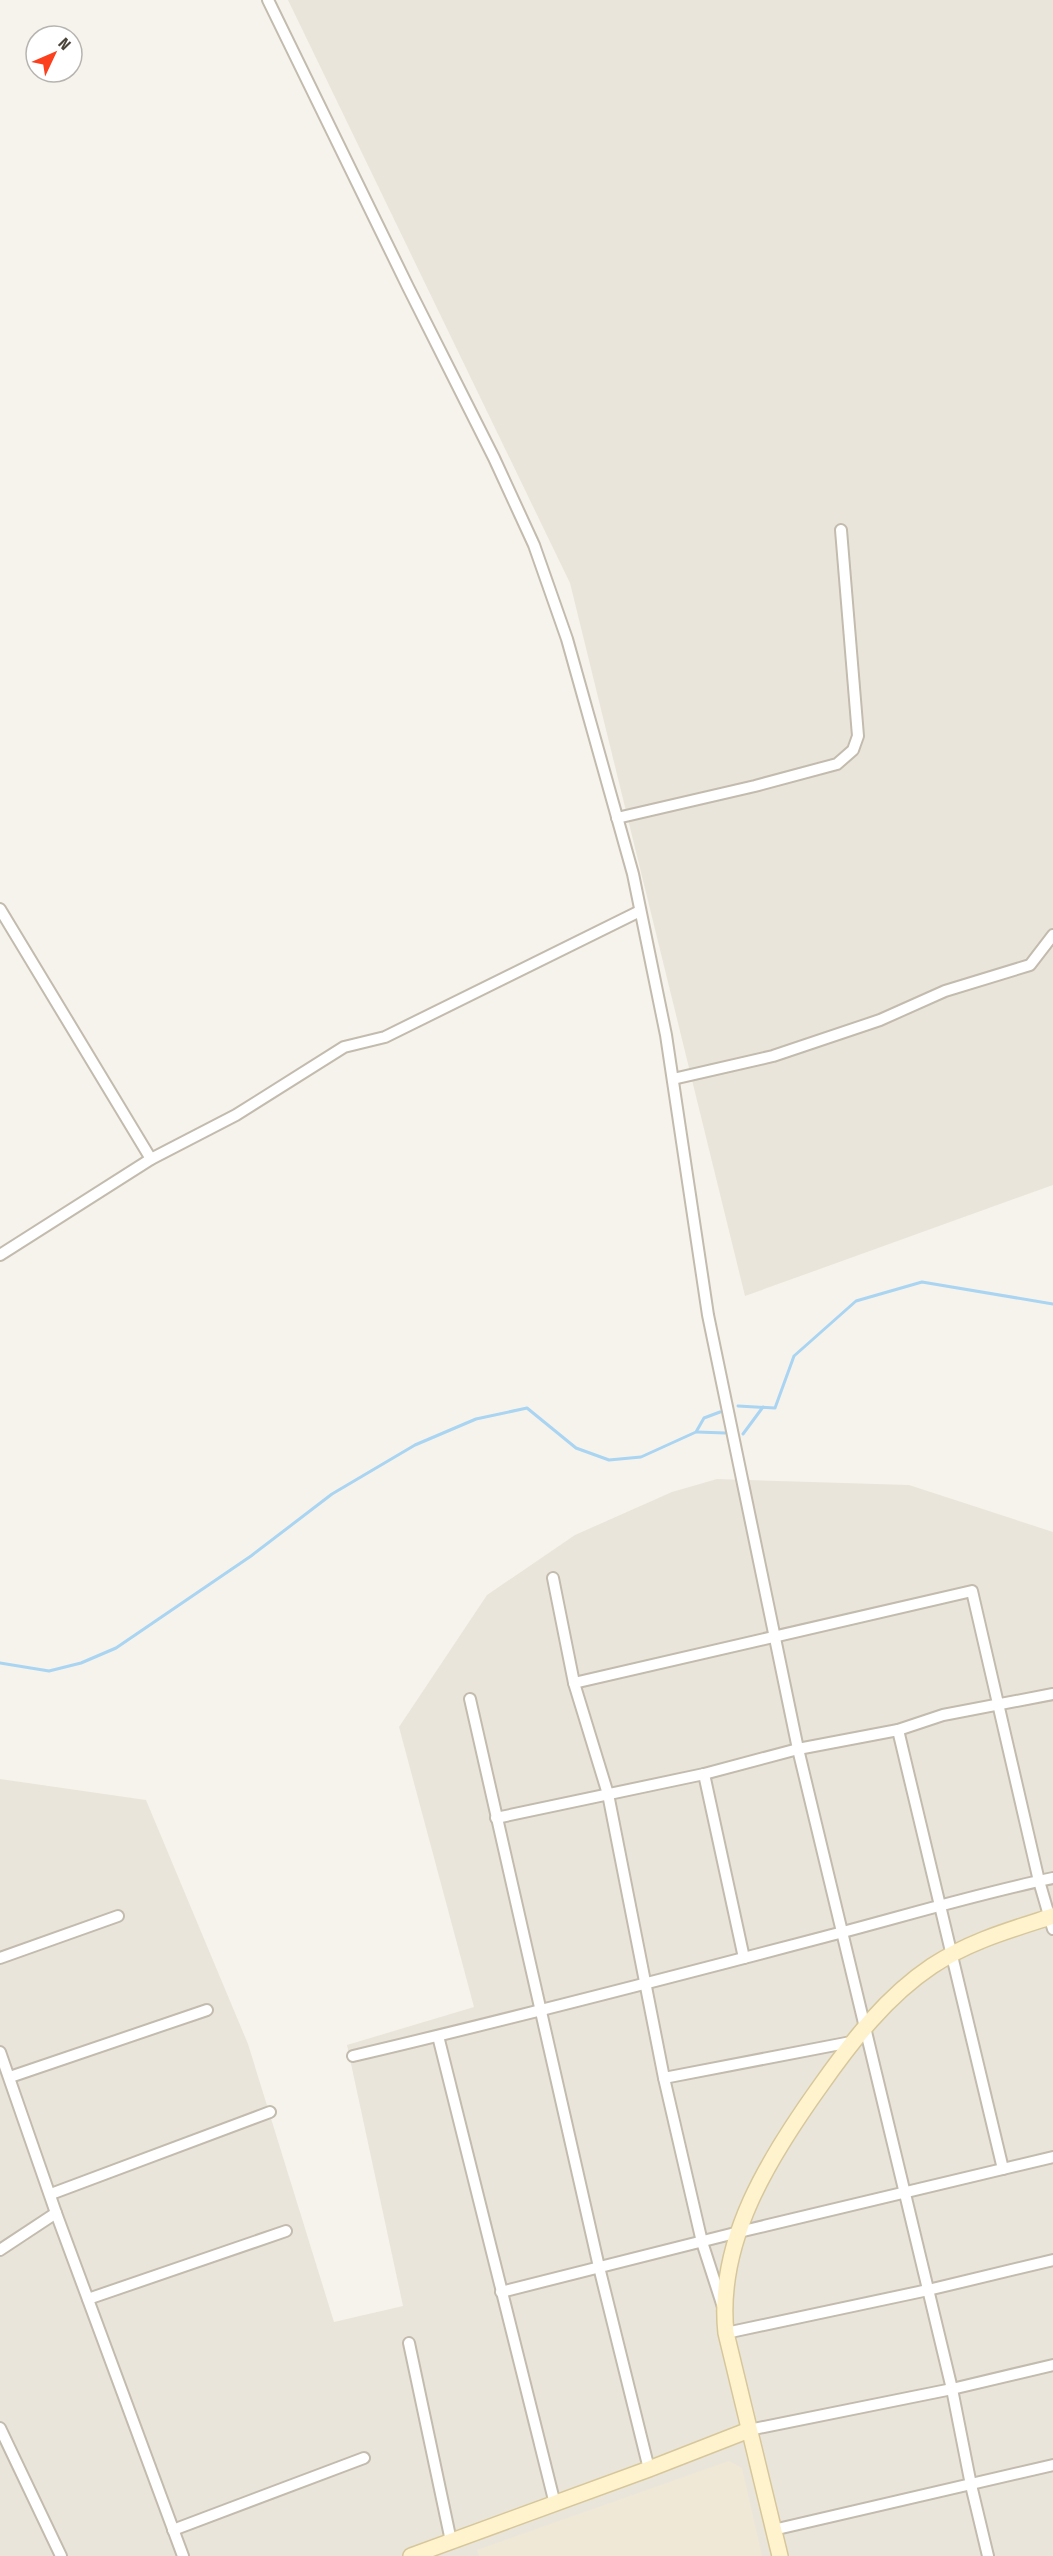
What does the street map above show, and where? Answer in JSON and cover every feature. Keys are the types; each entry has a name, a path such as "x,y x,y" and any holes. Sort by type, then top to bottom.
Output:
{"street":[{"path":"268,0 534,545 567,639 617,818 640,911 666,1035 708,1315 749,1506 774,1638 798,1749 952,2389 988,2556"},
{"path":"617,818 755,786 837,764 853,750 858,736 841,531"},
{"path":"0,909 151,1159"},
{"path":"0,1255 151,1159 236,1115 344,1047 385,1037 640,911"},
{"path":"673,1079 773,1056 879,1020 945,991 1030,965 1053,935"},
{"path":"554,1578 574,1683 608,1794 664,2078 702,2242 723,2307 726,2333 780,2556"},
{"path":"574,1683 972,1591 1039,1881 1052,1921 997,1933 950,1955 912,1981 851,2042 780,2146 753,2196 739,2232 726,2278 723,2307"},
{"path":"496,1818 704,1774 798,1749 898,1730 943,1715 1053,1694"},
{"path":"470,1699 599,2267 649,2469"},
{"path":"898,1730 1003,2169"},
{"path":"704,1774 744,1958"},
{"path":"353,2056 542,2012 939,1905 1053,1878"},
{"path":"0,1958 118,1916"},
{"path":"10,2077 207,2010"},
{"path":"438,2036 555,2504"},
{"path":"664,2078 851,2042"},
{"path":"0,2052 56,2213 183,2556"},
{"path":"51,2194 270,2112"},
{"path":"501,2292 1053,2157"},
{"path":"0,2250 56,2213"},
{"path":"88,2300 286,2231"},
{"path":"726,2333 928,2290 1053,2260"},
{"path":"409,2343 452,2541"},
{"path":"411,2556 749,2430 952,2389 1053,2365"},
{"path":"0,2428 61,2556"},
{"path":"173,2530 364,2458"},
{"path":"773,2530 1053,2465"}],"shaded area":[{"path":"288,0 1053,0 1053,1185 745,1296 570,583"},
{"path":"717,1479 909,1485 1053,1532 1053,2556 0,2556 0,1779 146,1800 248,2044 334,2322 403,2306 347,2045 474,2007 399,1727 487,1595 575,1535 672,1492"},
{"path":"729,2461 742,2468 762,2556 479,2556 477,2550"}],"waterway":[{"path":"738,1406 775,1408 794,1356 856,1301 922,1282 1053,1304"},
{"path":"743,1434 763,1407"},
{"path":"0,1663 49,1671 81,1663 116,1648 251,1556 332,1494 415,1445 476,1419 527,1408 576,1448 609,1460 641,1457 696,1432 704,1418 720,1412"},
{"path":"697,1432 725,1433"}]}
